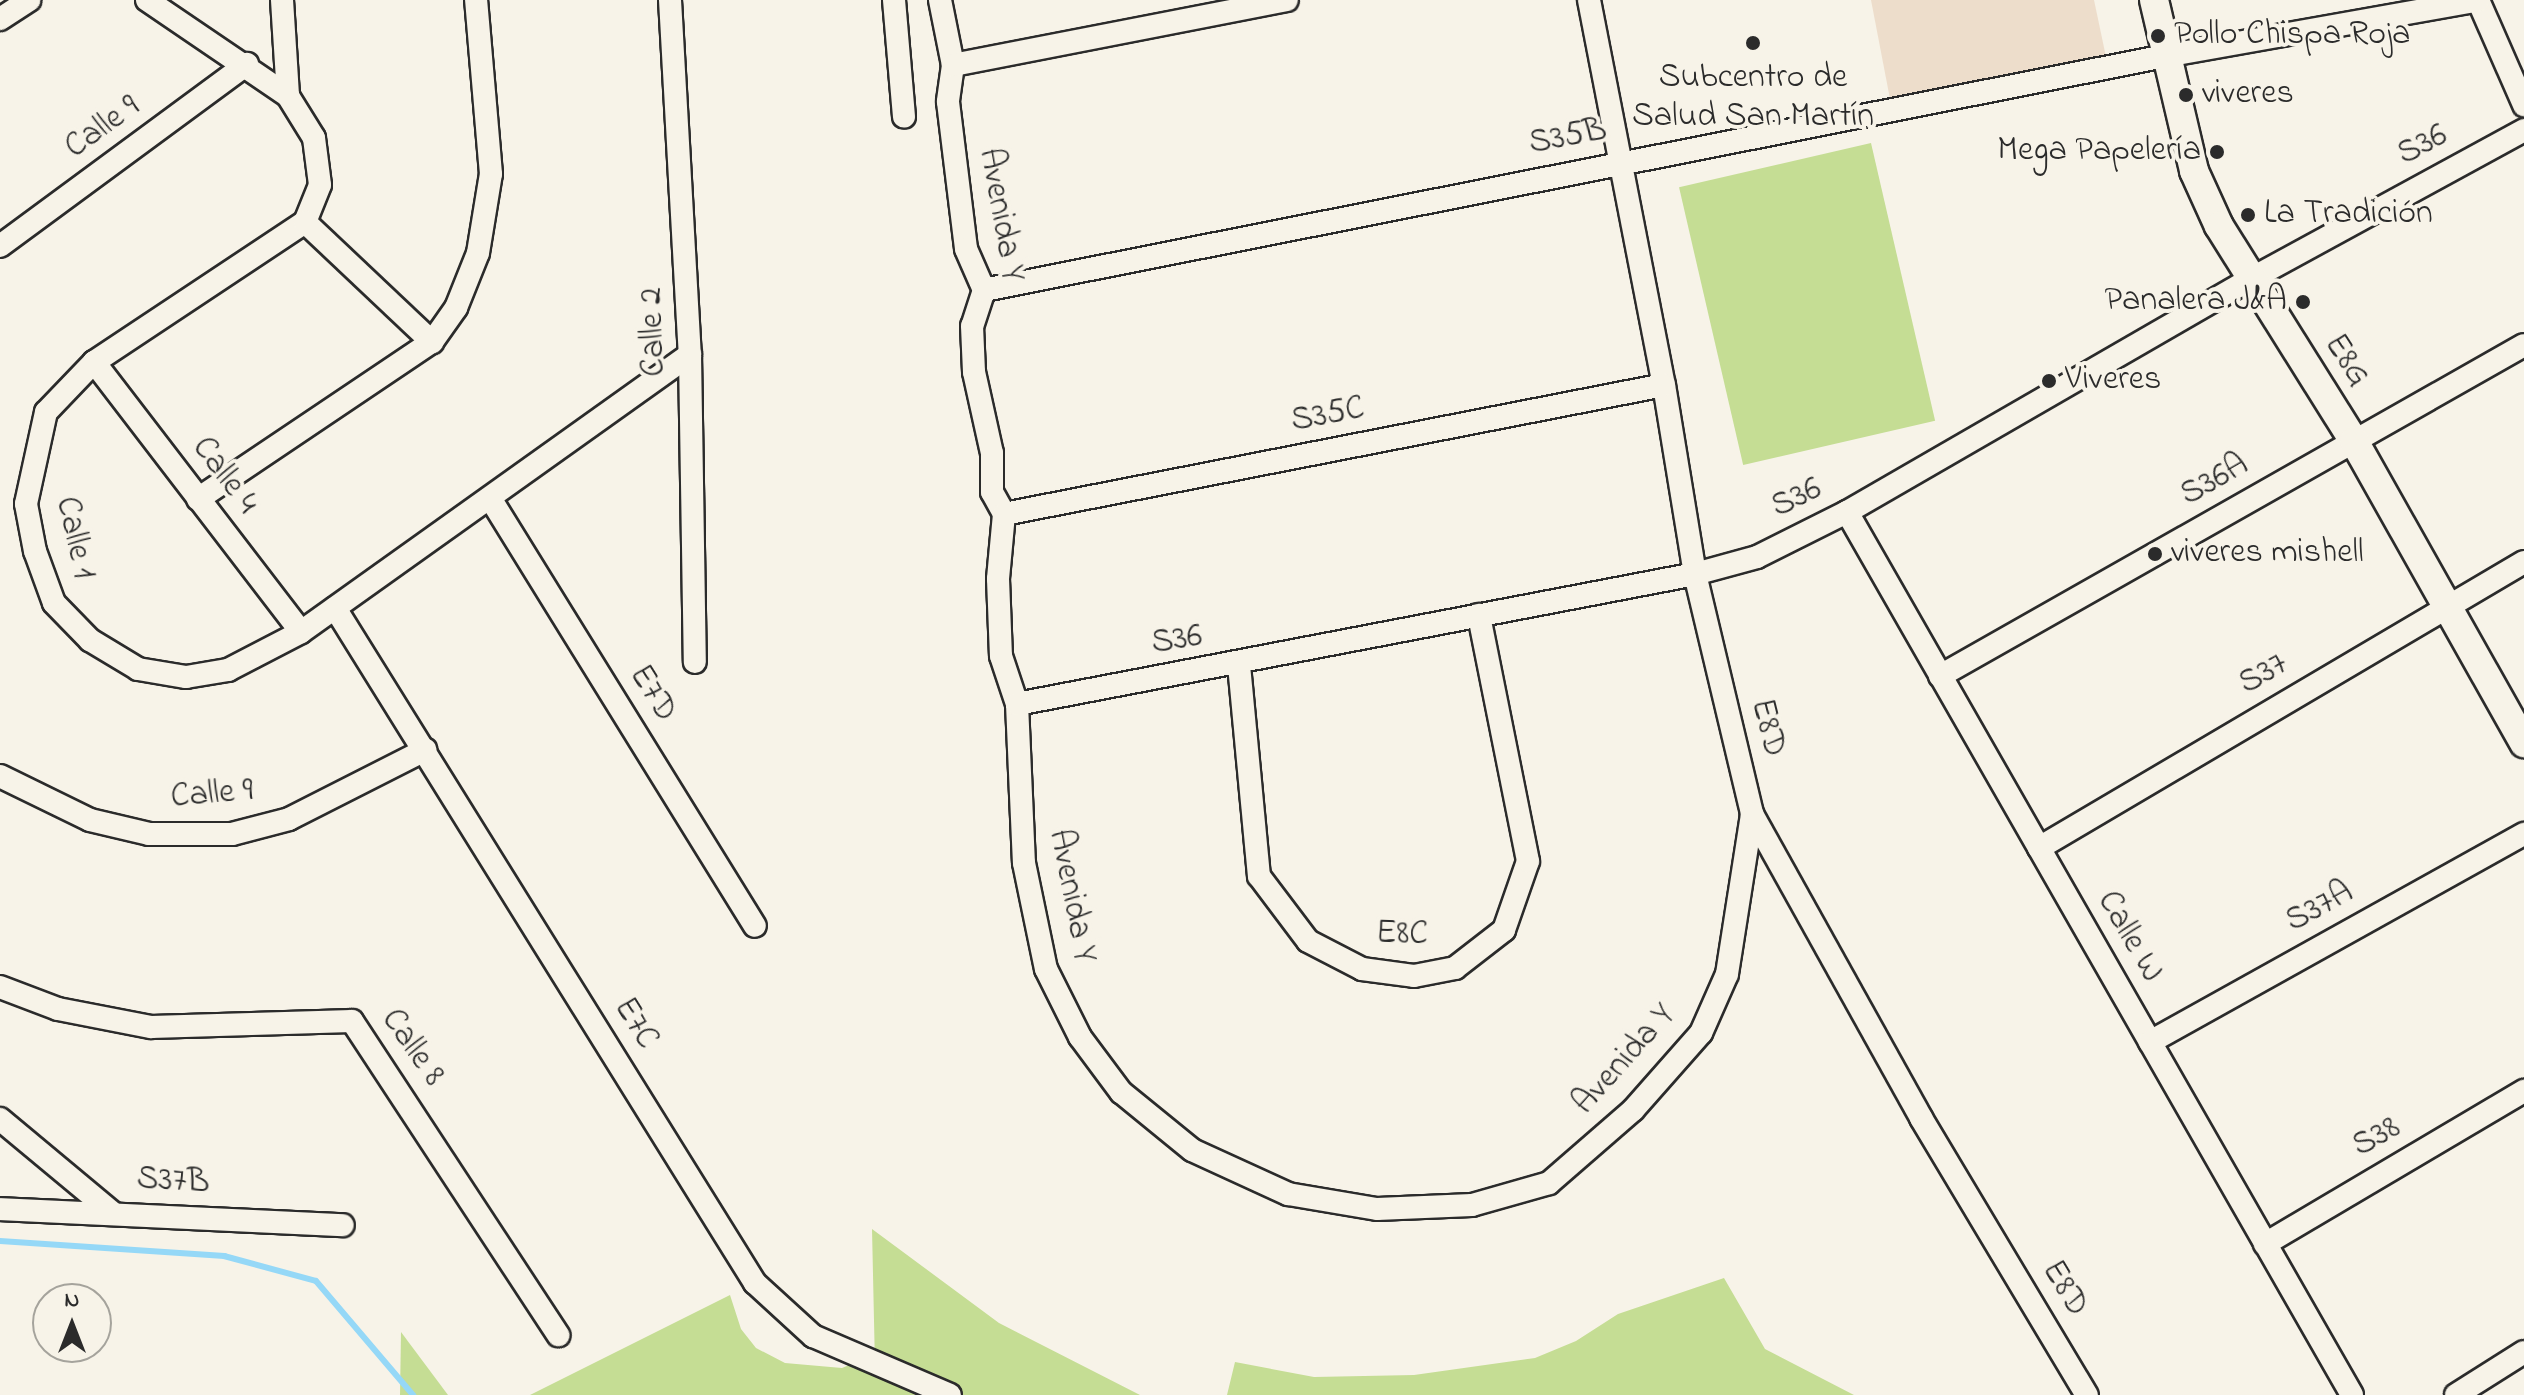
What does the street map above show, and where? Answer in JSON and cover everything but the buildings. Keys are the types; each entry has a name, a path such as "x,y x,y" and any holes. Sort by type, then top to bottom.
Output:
{"street":[{"path":"0,19 29,0"},
{"path":"147,0 247,64 288,96 307,124 321,161 319,195 305,222 432,342"},
{"path":"282,0 288,96"},
{"path":"198,499 432,342 470,282 488,213 491,174 476,0"},
{"name":"Calle 2","path":"670,0 690,355 695,662"},
{"path":"894,0 904,117"},
{"name":"Avenida Y","path":"940,0 953,65 948,102 966,249 984,290 972,326 974,372 992,453 992,492 1004,514 998,579 1001,656 1017,704 1024,863 1046,969 1080,1037 1121,1092 1192,1150 1288,1194 1377,1209 1472,1205 1549,1183 1633,1110 1701,1033 1727,974 1752,814"},
{"path":"953,65 1287,0"},
{"name":"E8D","path":"1589,0 1664,385 1695,574 1752,814 1921,1118 2087,1395"},
{"name":"E8G","path":"2154,0 2194,171 2251,279 2354,441 2450,604 2524,743"},
{"path":"2478,0 2524,105"},
{"name":"S35B","path":"984,290 2165,56 2478,0"},
{"name":"Calle 9","path":"0,246 247,64"},
{"name":"S36","path":"1017,704 1239,665 1695,574 1757,557 1847,512 2251,279 2524,130"},
{"name":"Calle 1","path":"305,222 94,362 46,412 30,477 28,516 54,603 90,640 138,669 186,677 228,670 301,632 690,355"},
{"name":"S36A","path":"1940,676 2524,345"},
{"name":"Calle 4","path":"94,362 301,632"},
{"name":"S35C","path":"1004,514 1664,385"},
{"name":"E7D","path":"490,498 755,926"},
{"name":"Calle W","path":"1847,512 2352,1395"},
{"name":"S37","path":"2039,848 2524,562"},
{"name":"E7C","path":"335,608 755,1283 813,1336 950,1395"},
{"name":"E8C","path":"1239,665 1259,876 1308,941 1362,969 1414,976 1455,968 1504,930 1528,861 1479,615"},
{"name":"Calle 9","path":"0,776 90,820 149,834 232,834 289,819 425,750"},
{"name":"S37A","path":"2150,1042 2524,834"},
{"name":"Calle 8","path":"0,987 58,1009 151,1027 352,1021 558,1335"},
{"name":"S38","path":"2265,1244 2524,1091"},
{"path":"0,1119 113,1213"},
{"name":"S37B","path":"0,1209 343,1225"},
{"path":"2456,1395 2524,1352"}],"shaded area":[{"path":"1871,0 2094,0 2106,57 1890,99"}],"green space":[{"path":"1871,143 1935,421 1743,465 1679,187"},
{"path":"872,1229 999,1323 1140,1395 530,1395 730,1295 741,1329 756,1348 785,1363 842,1368 861,1360 875,1366"},
{"path":"1724,1278 1765,1349 1854,1395 1227,1395 1235,1362 1314,1377 1414,1375 1535,1358 1576,1341 1618,1314"},
{"path":"401,1332 448,1395 400,1395"}],"waterway":[{"path":"0,1241 224,1256 316,1281 413,1395"}],"place":[{"name":"Pollo Chispa Roja","path":"2158,36"},
{"name":"Subcentro de Salud San Martín","path":"1753,43"},
{"name":"viveres","path":"2186,95"},
{"name":"Mega Papelería","path":"2217,152"},
{"name":"La Tradición","path":"2248,215"},
{"name":"Panalera J&A","path":"2303,302"},
{"name":"Viveres","path":"2049,381"},
{"name":"viveres mishell","path":"2155,554"}]}
